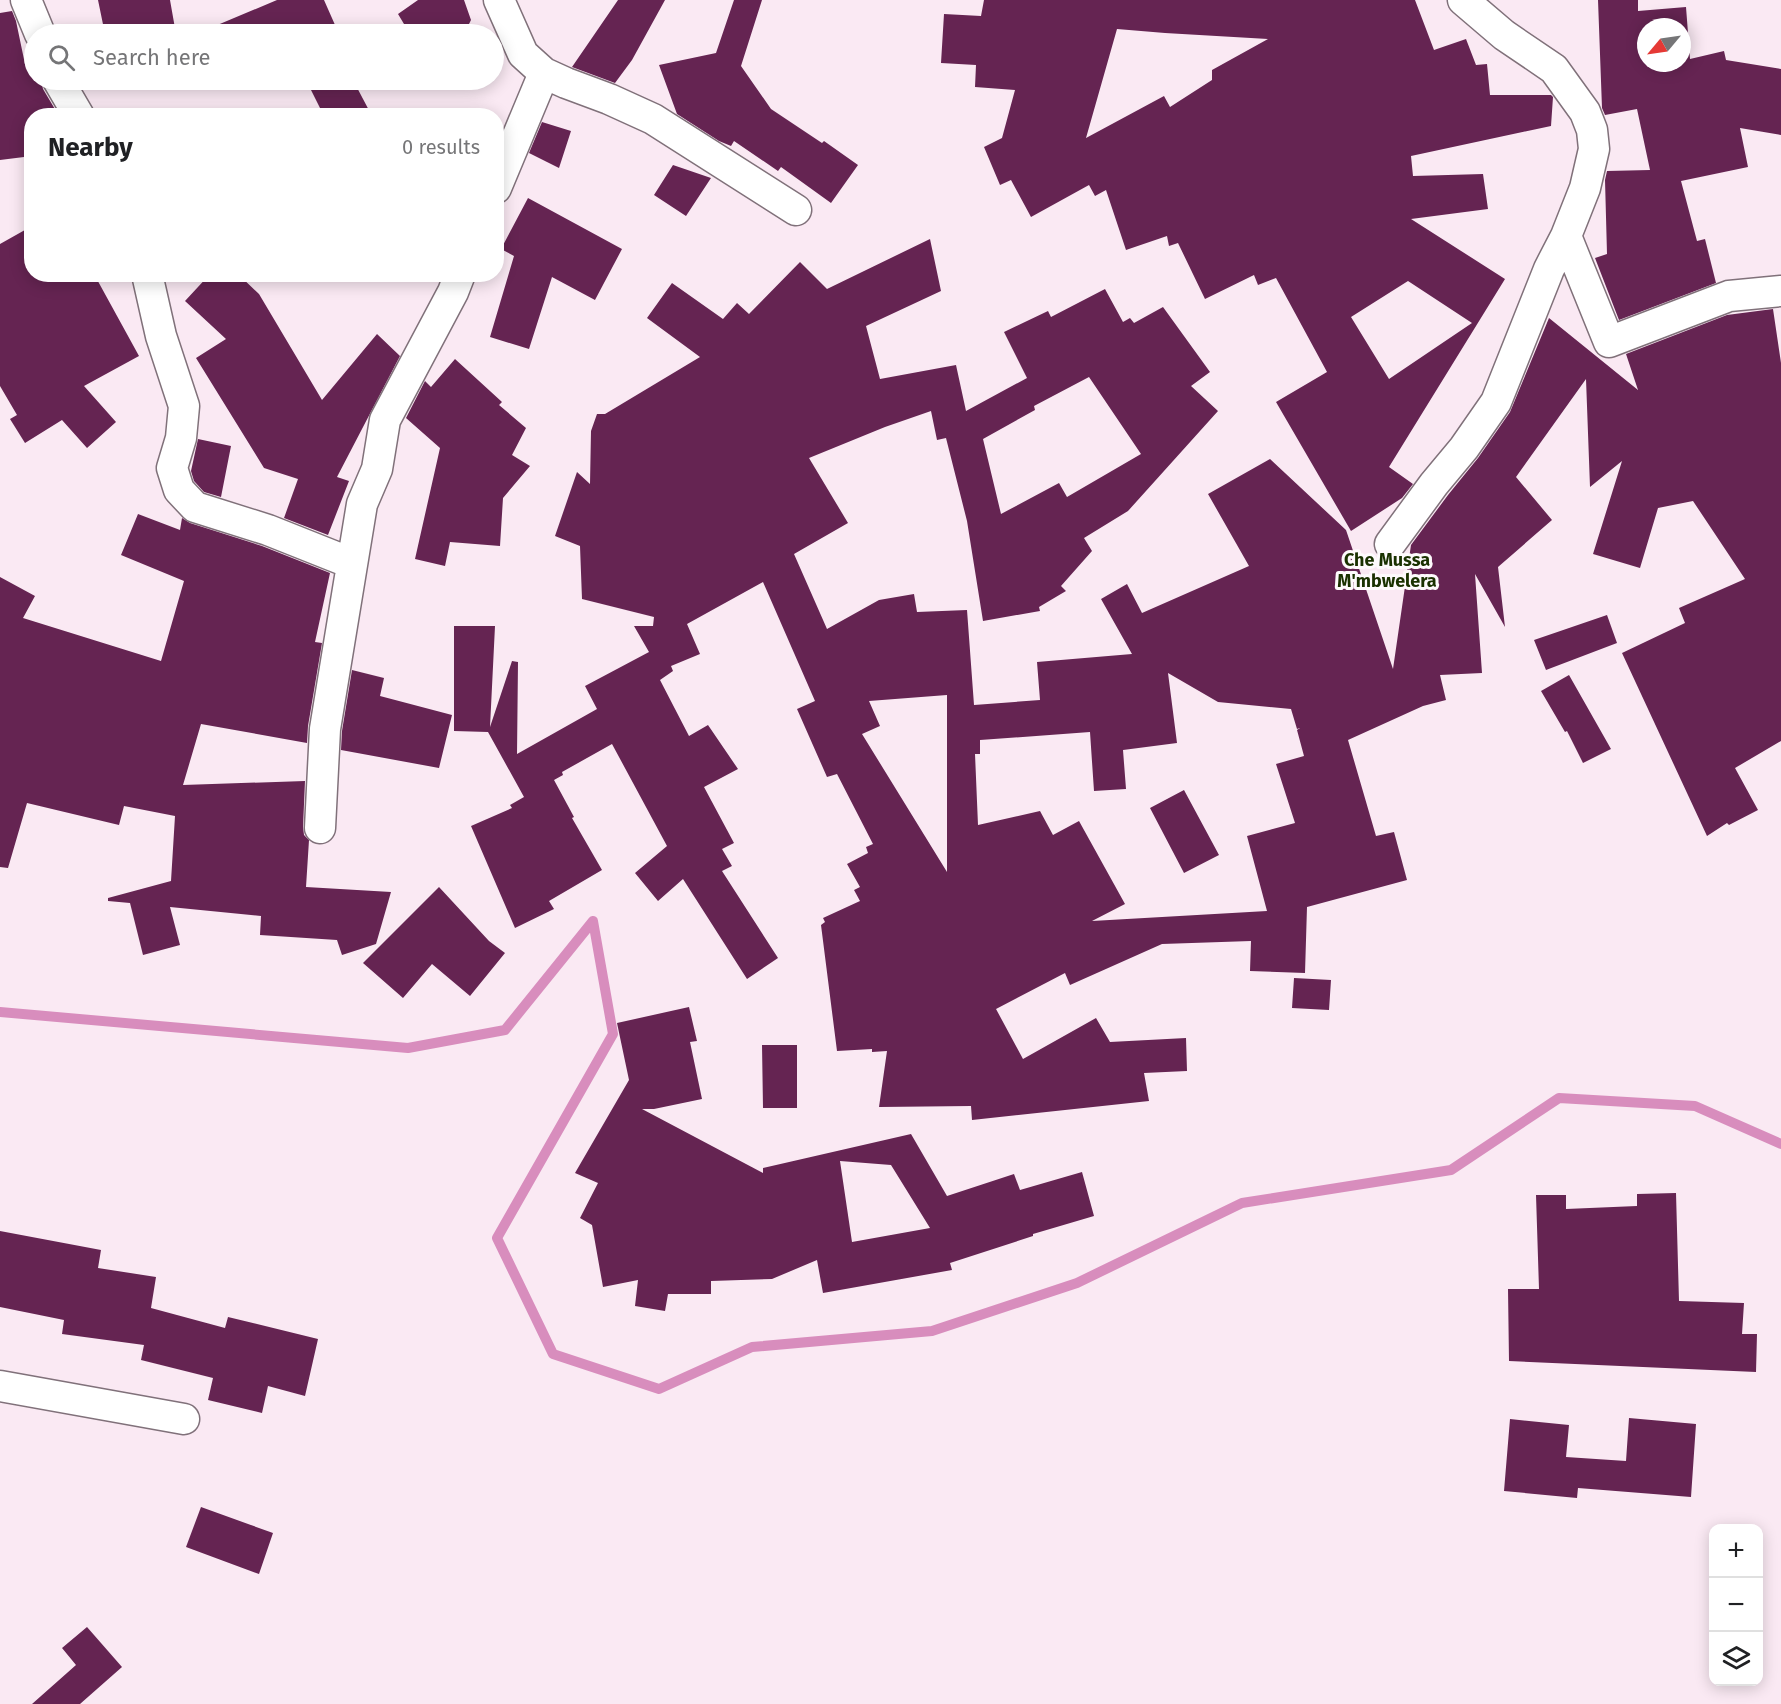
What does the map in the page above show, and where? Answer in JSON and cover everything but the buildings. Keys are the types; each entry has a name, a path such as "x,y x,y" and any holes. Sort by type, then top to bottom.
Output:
{"street":[{"path":"26,0 36,24"},
{"path":"499,0 523,54 544,73 653,119 796,210"},
{"path":"1390,544 1464,448 1496,402 1548,268 1566,236 1585,188 1594,149 1592,130 1586,112 1554,69 1504,35 1463,0"},
{"path":"504,169 544,73"},
{"path":"64,90 74,108"},
{"path":"1566,236 1609,342 1729,296 1781,291"},
{"path":"149,282 161,336 184,406 181,438 172,468 179,490 195,507 268,530 351,563"},
{"path":"320,828 325,729 351,563 363,504 378,469 385,420 457,282"},
{"path":"0,1386 184,1419"}],"waterway":[{"path":"0,1012 408,1048 505,1030 593,921 613,1034 497,1238 553,1354 659,1389 752,1347 932,1331 1077,1283 1242,1203 1451,1170 1559,1098 1695,1106 1781,1144"}],"district":[{"name":"Che Mussa M'mbwelera","path":"1387,570"}]}
